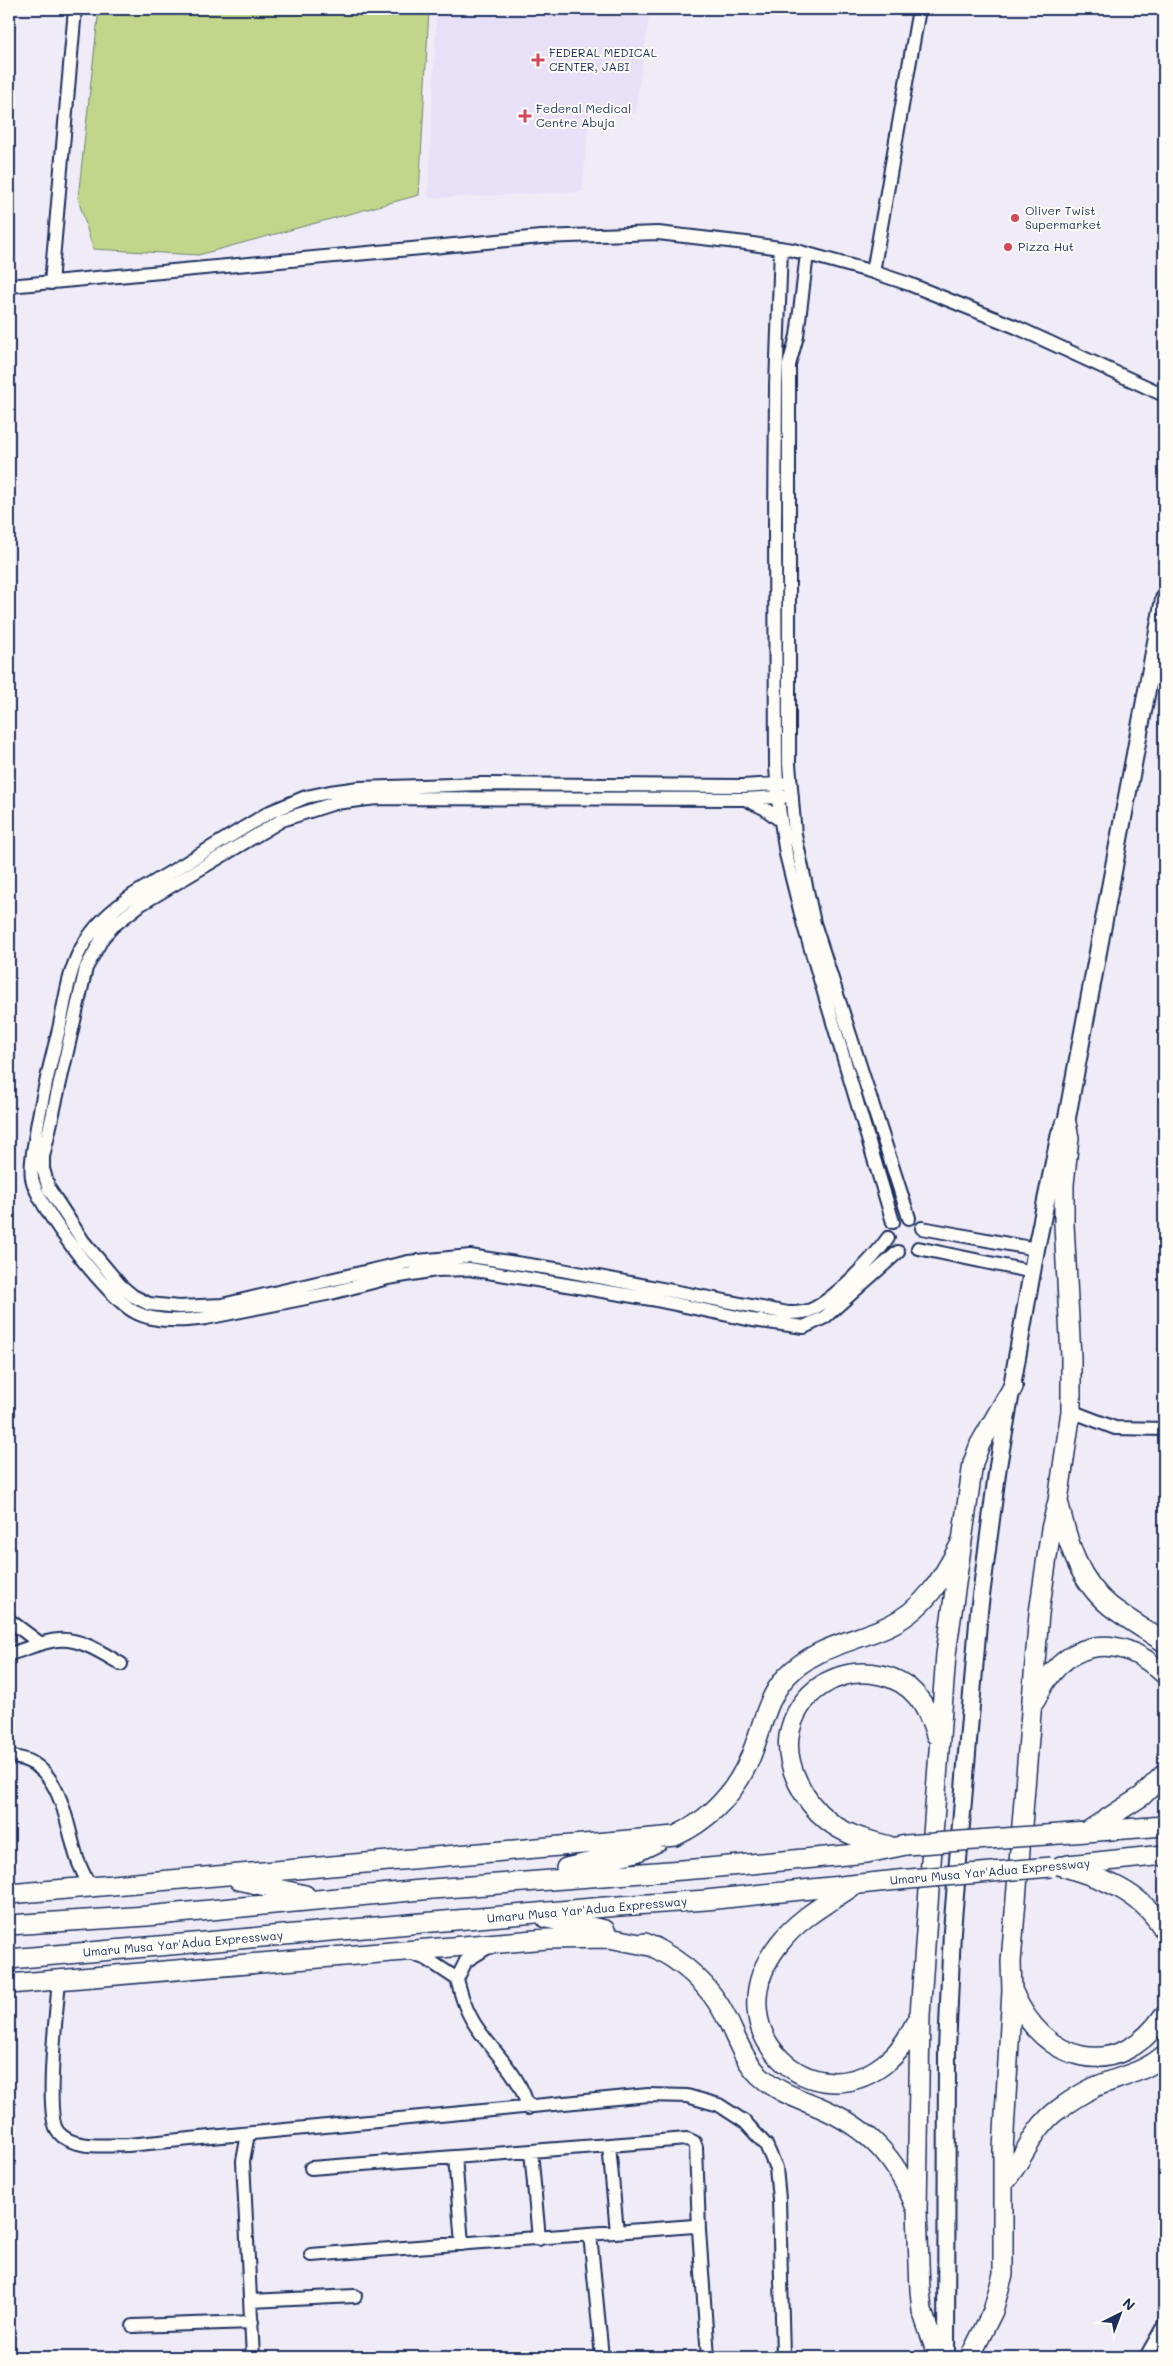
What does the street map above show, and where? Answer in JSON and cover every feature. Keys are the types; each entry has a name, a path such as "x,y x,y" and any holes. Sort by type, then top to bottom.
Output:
{"highway":[{"path":"970,2357 993,2311 1003,2274 1003,2150 1012,1990 1011,1962 1039,1613 1071,1411 1071,1357 1064,1224 1064,1184 1069,1138 1066,1123"},
{"path":"938,2357 922,2311 917,2211 920,2015 938,1742 946,1654 973,1464 980,1444 1013,1387"},
{"path":"1058,1501 1070,1549 1087,1581 1108,1604 1164,1642"},
{"path":"9,1894 675,1836 689,1830 717,1809 734,1790 750,1760 768,1704 775,1691 794,1668 822,1650 888,1626 914,1610 940,1581 962,1541"},
{"path":"1031,1709 1046,1679 1055,1668 1079,1652 1092,1648 1106,1647 1132,1651 1143,1656 1164,1674"},
{"path":"899,1846 860,1838 843,1831 826,1819 811,1804 800,1787 792,1769 789,1737 793,1723 800,1708 810,1694 824,1683 838,1676 856,1672 873,1673 891,1677 917,1694 933,1722 938,1742"},
{"path":"1087,1832 1142,1796 1164,1774"},
{"path":"9,1925 147,1916 517,1882 806,1859 867,1853 899,1846 1164,1826"},
{"path":"517,1882 540,1872 587,1864 636,1852 666,1837"},
{"name":"Umaru Musa Yar'Adua Expressway","path":"9,1959 854,1886 898,1880 1164,1856"},
{"path":"1056,1866 1109,1882 1127,1892 1150,1910 1164,1930"},
{"path":"224,1876 321,1899"},
{"path":"854,1886 809,1914 778,1944 768,1960 756,1994 757,2016 762,2034 771,2050 797,2072 813,2078 841,2082 864,2076 888,2061 904,2043 920,2015"},
{"path":"526,1914 618,1933 655,1947 692,1972 707,1987 727,2018 748,2062 772,2086 787,2095 852,2123 881,2147 904,2181 917,2211"},
{"path":"230,1967 330,1930"},
{"name":"Umaru Musa Yar'Adua Expressway","path":"9,1984 547,1939 609,1938 655,1947"},
{"path":"1012,1990 1020,2009 1040,2036 1067,2051 1082,2056 1106,2057 1117,2054 1143,2039 1164,2015"},
{"path":"1004,2182 1013,2172 1032,2137 1056,2111 1094,2087 1146,2067 1164,2055"}],"main road":[{"path":"946,2357 947,2050 952,1931 979,1611 998,1466 1036,1249 1060,1132 1066,1123 1164,599"}],"street":[{"path":"51,283 75,9"},
{"path":"873,272 919,9"},
{"path":"9,286 541,237 658,233 781,248 873,272 909,284 1016,327 1164,395"},
{"path":"781,248 778,302 775,528 776,768 781,821 786,854 804,926 865,1107 909,1218"},
{"path":"807,254 797,336 789,365 788,703 791,790 796,835 814,923 865,1107 893,1222"},
{"path":"778,302 800,304"},
{"path":"778,336 797,336"},
{"path":"755,786 768,780 776,768"},
{"path":"791,790 777,784 755,786 482,784 359,788 306,797 270,812 112,910 88,937 74,967 38,1120 32,1162 32,1179 48,1212 112,1294 135,1312 162,1319 187,1320 206,1318 388,1278 453,1268 480,1269 651,1299 752,1320 804,1327 818,1321 835,1309 898,1252"},
{"path":"791,790 778,798 745,799 377,798 335,803 312,809 269,827 141,904 113,926 95,950 86,968 50,1122 43,1169 49,1188 66,1217 120,1285 141,1301 163,1306 222,1305 433,1258 482,1257 655,1286 788,1313 808,1311 816,1307 864,1266 888,1238 893,1222 901,1218 909,1218 917,1221 922,1228 923,1241 918,1248 907,1253 898,1252 888,1238"},
{"path":"745,799 764,808 781,821"},
{"path":"922,1228 1036,1249"},
{"path":"918,1248 1033,1272"},
{"path":"559,1283 562,1270"},
{"path":"651,1299 655,1286"},
{"path":"162,1319 163,1306"},
{"path":"752,1320 755,1306"},
{"path":"1071,1411 1115,1428 1164,1429"},
{"path":"9,1620 41,1644"},
{"path":"9,1654 59,1640 76,1642 91,1647 120,1664"},
{"path":"9,1757 18,1757 32,1763 52,1782 68,1822 76,1856 90,1887"},
{"path":"456,1979 466,1961 495,1944"},
{"path":"406,1952 427,1959 449,1972 456,1979 463,2003 473,2022 520,2085 528,2108"},
{"path":"58,1980 51,2100 53,2124 58,2133 77,2142 128,2145 648,2095 687,2096 719,2105 744,2122 766,2145 776,2168 779,2199 783,2357"},
{"path":"248,2134 243,2161 253,2357"},
{"path":"311,2168 687,2139 694,2142 696,2147 698,2230 708,2357"},
{"path":"609,2145 617,2232"},
{"path":"531,2151 539,2239"},
{"path":"455,2157 462,2244"},
{"path":"311,2255 539,2239 687,2225 694,2226 698,2230"},
{"path":"590,2234 602,2357"},
{"path":"251,2301 355,2296"},
{"path":"132,2326 252,2322"},
{"path":"1146,2357 1164,2325"}],"shaded area":[{"name":"FEDERAL MEDICAL CENTER, JABI","path":"437,9 650,9 635,114 590,111 582,192 428,198"}],"green space":[{"path":"99,9 429,9 419,195 198,255 93,249 78,198"}],"place":[{"name":"FEDERAL MEDICAL CENTER, JABI","path":"538,60"},
{"name":"Federal Medical Centre Abuja","path":"525,116"},
{"name":"Oliver Twist Supermarket","path":"1015,218"},
{"name":"Pizza Hut","path":"1008,247"}]}
